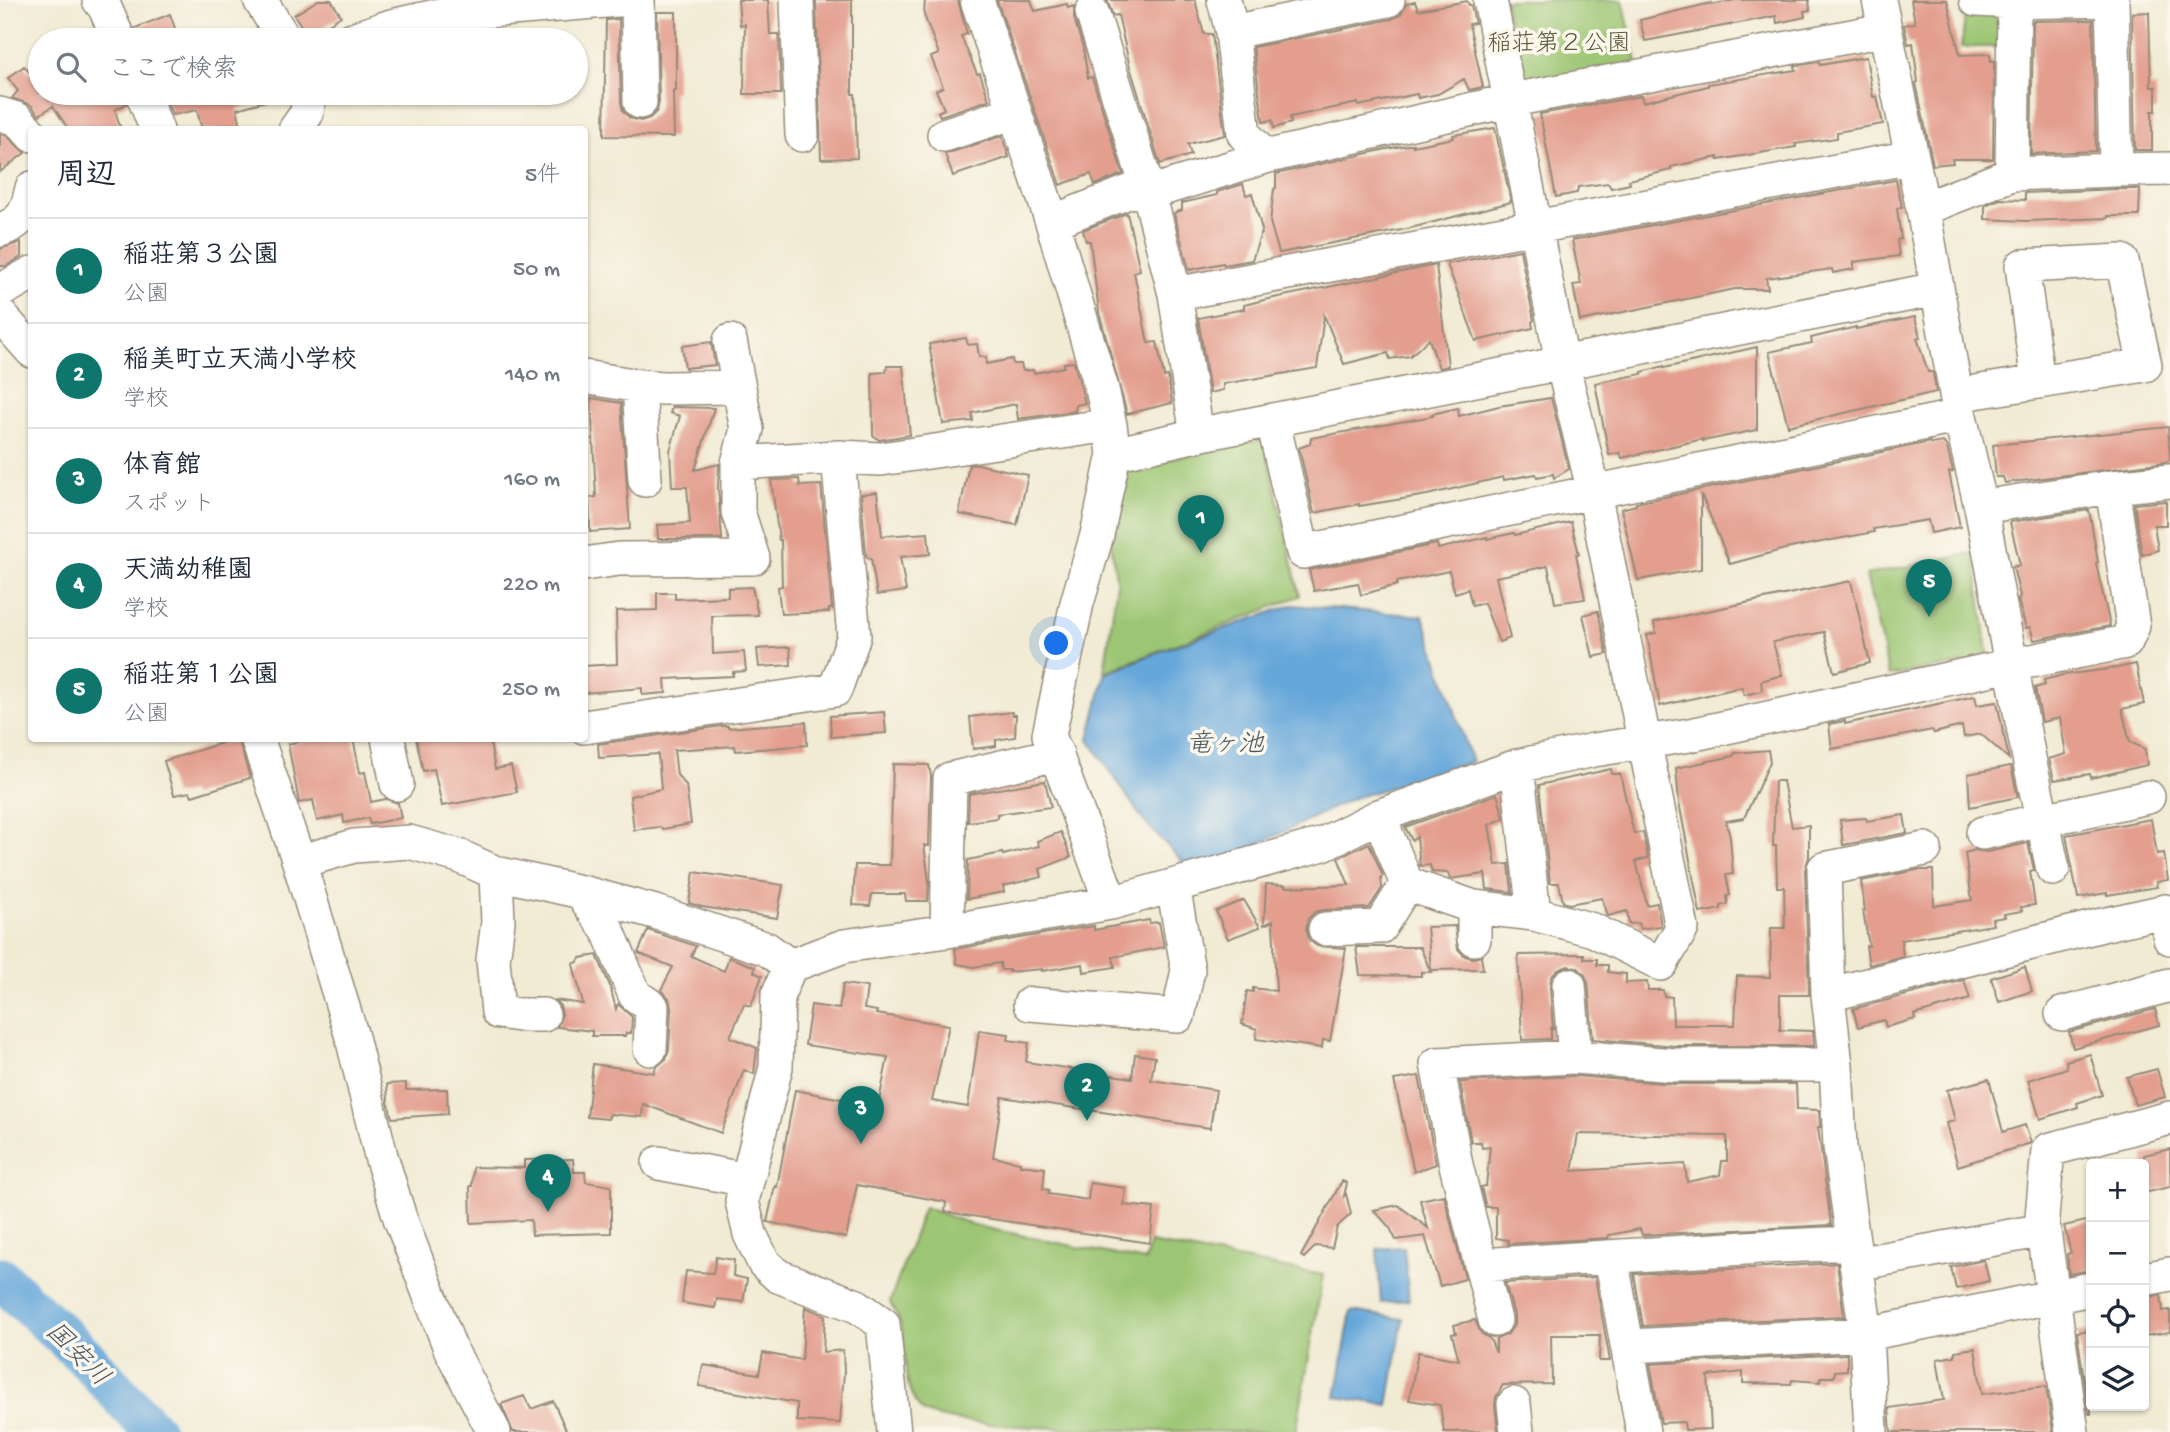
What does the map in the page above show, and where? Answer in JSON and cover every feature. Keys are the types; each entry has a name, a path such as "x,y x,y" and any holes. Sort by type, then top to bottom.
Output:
{"street":[{"path":"99,0 114,28"},
{"path":"260,0 278,28"},
{"path":"385,28 440,15 618,0"},
{"path":"638,0 640,102"},
{"path":"794,119 797,0"},
{"path":"977,0 1052,222 1102,389 1112,440 1097,535 1077,603 1049,735 1111,903"},
{"path":"1265,157 1244,134 1228,16 1388,0"},
{"path":"1379,816 1407,884 1474,923 1534,914 1592,930 1661,964 1682,928 1594,492 1562,362 1490,0"},
{"path":"1976,0 2119,0"},
{"path":"2112,1 2116,170"},
{"path":"2012,174 2014,2"},
{"path":"1052,222 1131,191 1149,193 1265,157 1882,15 1923,209 1958,405 2053,869"},
{"path":"1105,26 1175,295 1197,435"},
{"path":"147,105 155,126"},
{"path":"298,126 307,113 308,105"},
{"path":"944,135 1015,112"},
{"path":"0,114 17,119 28,131"},
{"path":"1175,295 1912,157"},
{"path":"1923,209 2012,174 2170,169"},
{"path":"0,230 12,226 22,218 28,200"},
{"path":"1273,422 1303,552 1594,492 1958,405 2038,382 2145,365 2122,261 2022,266 2038,382"},
{"path":"0,291 28,274"},
{"path":"738,463 838,457 881,459 1197,435 1937,289"},
{"path":"588,563 619,559 752,558 738,512 738,463 747,429 730,341"},
{"path":"588,378 639,386 739,387"},
{"path":"639,386 645,481"},
{"path":"588,726 835,690 854,636 838,457"},
{"path":"1981,507 2170,481"},
{"path":"894,1432 883,1324 857,1306 778,1276 764,1263 750,1234 742,1202 776,1067 778,995 790,966 844,946 1111,903 1173,886 1323,844 1379,816 1517,766 1594,750 1690,735 2126,642 2133,626 2112,487"},
{"path":"258,742 299,862 352,1037 400,1218 450,1348 494,1432"},
{"path":"947,931 950,779 1057,754"},
{"path":"1517,766 1534,914"},
{"path":"1983,832 2148,797"},
{"path":"299,862 354,846 409,842 460,856 496,873 655,912 767,949 790,966"},
{"path":"1871,1432 1866,1334 1840,1147 1836,1065 1828,995 1823,859 1925,847"},
{"path":"496,873 498,922 493,960 498,1012 519,1016 543,1015"},
{"path":"1325,929 1380,927 1407,884"},
{"path":"1030,1004 1178,1016 1188,970 1173,886"},
{"path":"581,892 608,931 635,995 652,1007 650,1049"},
{"path":"1828,995 2165,911 2170,938"},
{"path":"1569,985 1575,1057"},
{"path":"2062,1014 2170,985"},
{"path":"1495,1320 1456,1165 1437,1064 1575,1057 1675,1065 1836,1065"},
{"path":"2072,1432 2042,1217 2048,1150 2170,1118"},
{"path":"659,1163 747,1180"},
{"path":"1481,1265 1611,1257 1854,1254 2044,1230"},
{"path":"1611,1257 1643,1432"},
{"path":"2149,1278 2170,1274"},
{"path":"1629,1346 1866,1334 2086,1290"}],"green space":[{"name":"稲荘第２公園","path":"1504,0 1623,0 1638,67 1525,92"},
{"path":"1966,12 2003,12 2003,47 1961,47"},
{"path":"1264,439 1300,596 1104,672 1117,584 1108,523 1122,469"},
{"path":"1974,553 1989,659 1889,676 1866,575"},
{"path":"924,1207 976,1226 1145,1261 1150,1243 1323,1275 1296,1432 1041,1427 948,1419 924,1412 911,1394 901,1327 890,1302"}],"water":[{"name":"竜ヶ池","path":"1292,605 1423,616 1472,762 1351,799 1195,875 1143,820 1089,739 1105,674 1165,649"},
{"path":"1404,1247 1409,1300 1381,1303 1377,1249"},
{"path":"1351,1311 1403,1319 1388,1405 1336,1397"}],"building":[{"path":"318,0 331,0 341,16 323,28 303,28 294,15"},
{"path":"738,0 768,0 770,34 779,34 781,94 744,94 745,24 740,25"},
{"path":"816,0 852,0 852,94 855,94 857,158 821,159"},
{"path":"925,0 958,0 967,34 961,36 977,74 980,73 989,100 940,116 938,112 944,109 936,90 943,87 931,57 939,54 924,15"},
{"path":"997,0 1031,0 1035,11 1067,4 1068,8 1074,6 1074,18 1088,78 1092,77 1123,174 1095,185 1091,174 1060,185"},
{"path":"1107,0 1195,0 1204,34 1212,34 1225,135 1188,144 1191,155 1160,164 1130,67 1118,15 1113,16"},
{"path":"1735,0 1809,0 1810,10 1804,11 1805,17 1777,23 1776,16 1645,41 1640,20"},
{"path":"1911,0 1947,0 1960,55 1990,54 1991,61 1994,61 1993,159 1952,159 1953,163 1933,165 1916,83 1913,43 1908,44 1904,25 1915,23"},
{"path":"1467,1 1471,5 1475,23 1469,24 1483,87 1469,90 1464,79 1438,94 1418,98 1417,94 1358,106 1358,103 1290,117 1291,123 1274,128 1272,120 1263,122 1253,47 1392,19 1401,14 1406,4 1415,2 1418,10"},
{"path":"657,12 676,12 674,137 604,136 606,20 619,19 623,111 630,118 641,121 650,118 657,111 659,102"},
{"path":"2149,12 2151,87 2156,87 2156,111 2152,111 2152,150 2135,150 2132,13"},
{"path":"170,14 175,28 135,28"},
{"path":"2093,20 2096,151 2031,154 2033,21"},
{"path":"1866,57 1873,97 1877,96 1883,124 1837,132 1837,138 1795,144 1796,147 1718,160 1718,157 1671,167 1671,170 1629,180 1630,184 1611,188 1608,183 1578,187 1577,193 1556,197 1540,114 1641,96 1643,102 1708,84 1796,70 1795,66 1819,62 1820,65"},
{"path":"24,66 28,71 28,104 12,98 18,91 8,78"},
{"path":"31,105 124,105 115,110 120,126 66,126 53,106 39,115"},
{"path":"168,105 251,105 237,109 241,126 201,126 197,110 172,115"},
{"path":"1495,128 1511,202 1407,229 1279,253 1270,222 1276,174"},
{"path":"0,134 7,136 25,153 0,172"},
{"path":"1002,136 1009,157 953,176 945,154"},
{"path":"1896,180 1902,207 1897,208 1901,239 1897,240 1899,256 1854,262 1854,269 1833,273 1832,269 1766,278 1768,289 1735,289 1580,321 1573,285 1581,284 1572,240"},
{"path":"1243,184 1246,195 1252,193 1262,230 1252,260 1189,270 1174,213 1182,210 1182,203 1217,195 1217,192"},
{"path":"2140,189 2139,216 2026,221 1985,219 1985,205 2000,199 2025,200 2025,193"},
{"path":"1127,213 1140,270 1134,272 1148,343 1157,342 1164,377 1168,376 1172,403 1127,414 1099,312 1090,241 1086,241 1083,230"},
{"path":"21,242 21,257 6,266 0,266 0,249"},
{"path":"1520,250 1534,320 1533,328 1476,341 1447,264"},
{"path":"1436,265 1448,366 1439,368 1429,339 1410,356 1390,359 1388,353 1344,364 1324,315 1317,368 1223,384 1223,390 1210,393 1198,318 1244,309 1244,305 1264,300"},
{"path":"1915,317 1920,337 1917,338 1928,372 1933,372 1936,392 1788,426 1769,352 1812,343 1811,338 1856,327"},
{"path":"966,338 968,345 977,344 979,356 986,357 986,364 1012,359 1013,364 1021,364 1023,371 1033,370 1034,373 1064,367 1064,363 1074,362 1085,403 1076,405 1075,411 1018,419 1016,404 972,413 973,421 943,424 929,344"},
{"path":"711,342 715,365 685,368 682,346"},
{"path":"1757,347 1757,430 1703,439 1622,458 1620,453 1609,455 1595,383"},
{"path":"887,366 903,366 910,435 879,440 873,435 872,373 886,372"},
{"path":"591,398 621,403 630,529 590,532 589,498 596,497"},
{"path":"1551,398 1569,469 1554,478 1553,474 1504,480 1503,477 1427,495 1314,513 1299,448 1310,444 1311,438 1433,416 1432,414 1458,408 1459,416 1499,406"},
{"path":"672,407 714,408 695,470 719,464 722,539 658,539 657,525 690,523 687,487 672,487 670,451 680,416 670,413"},
{"path":"2168,427 2170,459 2166,462 2005,483 2003,477 1996,477 1993,445"},
{"path":"1930,442 1943,442 1947,447 1960,527 1931,533 1928,520 1873,529 1874,532 1785,549 1730,564 1701,494 1701,569 1638,580 1621,509 1636,503"},
{"path":"977,464 1028,475 1017,525 959,514 969,465"},
{"path":"799,479 800,486 821,485 832,609 829,609 829,612 781,614 778,587 782,586 781,540 771,480"},
{"path":"877,492 882,536 928,533 930,554 900,557 906,591 877,595 871,558 866,555 861,494"},
{"path":"2166,501 2166,525 2154,525 2158,550 2142,555 2134,504"},
{"path":"2089,510 2098,562 2096,563 2110,626 2034,640 2030,627 2026,628 2018,600 2020,596 2013,567 2020,565 2010,522"},
{"path":"1571,522 1579,554 1576,554 1585,599 1555,603 1548,566 1496,577 1510,638 1499,642 1484,603 1472,606 1468,589 1455,593 1449,571 1397,582 1397,585 1361,595 1358,583 1314,591 1309,570 1437,544 1438,549 1487,537 1515,535"},
{"path":"1851,581 1870,663 1834,672 1824,632 1773,642 1782,675 1761,681 1762,691 1744,695 1742,687 1660,706 1647,635 1656,633 1654,622"},
{"path":"752,587 758,615 712,616 713,654 744,652 746,671 733,672 733,676 665,679 666,693 642,695 642,688 588,693 588,666 617,664 616,611 657,610 657,593 675,593 675,599 728,597 728,588"},
{"path":"1598,611 1607,654 1593,657 1583,615"},
{"path":"790,647 791,665 759,667 757,649"},
{"path":"2136,664 2144,704 2122,709 2130,742 2145,749 2147,765 2091,778 2090,774 2054,780 2049,759 2066,754 2060,718 2042,722 2035,688 2045,685 2044,680 2063,675"},
{"path":"1975,696 1977,705 1997,702 2009,759 1981,734 1964,737 1962,726 1832,749 1829,724 1845,721 1845,724"},
{"path":"884,712 886,733 831,737 830,716"},
{"path":"1012,712 1016,715 1015,737 996,740 996,746 973,749 970,717"},
{"path":"806,722 807,745 736,751 735,746 674,750 677,775 686,785 691,824 663,829 660,827 634,830 630,796 661,789 658,754 599,758 598,744 722,726 728,728"},
{"path":"225,742 239,742 250,778 192,796 190,792 174,795 164,761"},
{"path":"354,742 360,773 365,772 371,802 386,799 398,803 401,818 370,824 368,818 344,823 343,815 317,821 313,800 299,803 288,744"},
{"path":"417,742 490,742 495,769 511,766 517,792 442,806 434,769 423,771"},
{"path":"1768,750 1770,762 1744,818 1726,821 1733,874 1726,875 1730,895 1727,896 1728,904 1721,906 1721,909 1700,913 1679,802 1676,768 1733,756 1735,753"},
{"path":"893,764 929,765 929,846 924,845 929,881 928,901 906,901 905,894 872,894 870,906 853,905 855,865 890,865"},
{"path":"2011,766 2018,797 1970,807 1968,774"},
{"path":"1611,769 1612,774 1620,774 1634,834 1643,832 1648,858 1636,861 1647,905 1657,903 1661,926 1640,929 1638,923 1629,924 1627,911 1608,916 1602,898 1569,904 1563,902 1559,883 1550,883 1539,785"},
{"path":"1045,781 1051,807 997,814 997,818 968,822 969,794"},
{"path":"1775,781 1783,781 1792,827 1809,825 1809,857 1805,870 1809,995 1780,995 1780,1030 1813,1031 1814,1046 1676,1046 1593,1039 1588,983 1578,968 1568,966 1551,977 1551,1039 1522,1040 1518,955 1584,954 1584,959 1597,959 1597,965 1608,965 1608,972 1626,974 1626,983 1647,982 1648,990 1663,990 1664,996 1672,997 1673,1025 1735,1025 1737,976 1770,977 1771,928 1785,928 1784,887 1777,887 1776,846 1773,846"},
{"path":"1497,794 1504,818 1489,825 1496,865 1509,864 1512,892 1487,889 1485,874 1450,879 1448,873 1432,872 1430,865 1420,866 1417,837 1412,840 1405,827"},
{"path":"1904,815 1907,833 1843,845 1840,820 1866,818 1867,821"},
{"path":"2151,819 2157,854 2164,853 2168,880 2156,882 2157,887 2078,898 2066,835"},
{"path":"1061,832 1071,857 1040,869 1042,877 1003,886 1004,892 967,899 968,860 1039,846 1037,841"},
{"path":"1369,843 1383,876 1382,888 1369,908 1315,912 1308,919 1306,929 1309,940 1317,946 1346,948 1330,1041 1323,1040 1322,1048 1256,1039 1257,1029 1242,1024 1247,991 1253,992 1253,988 1276,991 1273,921 1264,925 1266,884 1285,887 1349,885 1338,858"},
{"path":"2028,843 2034,870 2030,871 2035,905 2021,907 2022,911 1992,919 1993,925 1901,940 1903,956 1869,965 1861,881 1917,870 1933,870 1934,906 1972,900 1965,853 1975,850 1987,852"},
{"path":"694,872 783,885 777,918 689,903"},
{"path":"1244,900 1260,927 1228,939 1216,911"},
{"path":"1149,920 1150,923 1159,922 1164,947 1113,957 1115,967 1084,972 1083,964 1042,971 1009,972 1001,970 1000,963 974,967 957,964 955,949 1067,930 1094,926 1094,930"},
{"path":"1455,926 1458,949 1465,956 1481,956 1483,969 1431,970 1427,927"},
{"path":"648,930 696,946 691,956 724,971 729,957 755,967 754,972 762,976 751,1006 744,1004 730,1037 757,1048 754,1074 744,1070 721,1133 643,1104 642,1117 610,1114 608,1119 587,1117 593,1064 654,1073 656,1067 666,1059 669,1050 671,1008 669,998 661,990 673,967 638,953"},
{"path":"1356,947 1420,947 1431,972 1421,972 1421,976 1360,975"},
{"path":"597,955 616,1009 618,1004 632,1017 631,1033 626,1033 625,1036 592,1036 592,1031 557,1027 562,1014 555,1000 583,1004 573,964 580,958"},
{"path":"2025,967 2032,991 1999,1002 1991,978"},
{"path":"1964,980 1970,999 1914,1015 1915,1019 1886,1027 1884,1020 1858,1027 1853,1009"},
{"path":"843,984 867,987 864,1009 877,1011 876,1014 949,1025 932,1101 968,1107 979,1030 1009,1034 1008,1040 1029,1043 1026,1062 1132,1078 1135,1054 1155,1057 1151,1080 1216,1090 1210,1128 1002,1097 993,1157 1020,1162 1020,1165 1045,1168 1043,1189 1049,1190 1048,1194 1088,1200 1090,1183 1126,1188 1124,1205 1154,1208 1150,1243 945,1212 946,1202 857,1185 846,1238 767,1222 775,1186 777,1187 795,1090 878,1106 888,1057 805,1045 811,1005 839,1009"},
{"path":"2155,1009 2159,1025 2073,1048 2069,1032"},
{"path":"2090,1054 2102,1095 2077,1103 2078,1107 2040,1119 2028,1080 2067,1068 2066,1061"},
{"path":"2157,1069 2165,1097 2135,1105 2127,1077"},
{"path":"1419,1076 1436,1164 1414,1172 1394,1080"},
{"path":"1575,1076 1675,1084 1796,1084 1797,1109 1819,1110 1818,1127 1831,1225 1642,1235 1640,1229 1609,1235 1608,1238 1508,1244 1508,1240 1496,1238 1496,1207 1486,1207 1481,1187 1486,1186 1490,1147 1482,1148 1481,1142 1471,1142 1460,1082","holes":["1578,1134 1727,1136 1727,1161 1722,1161 1720,1175 1687,1182 1685,1164 1572,1171"]},
{"path":"1989,1079 2003,1132 2025,1125 2031,1143 1958,1166 1946,1123 1955,1121 1947,1090"},
{"path":"406,1083 406,1090 447,1089 448,1114 392,1118 387,1084"},
{"path":"2170,1149 2170,1187 2149,1192 2149,1159 2144,1159 2144,1155"},
{"path":"573,1159 574,1172 585,1172 586,1182 611,1186 611,1233 532,1235 531,1220 471,1223 470,1186 473,1167 524,1168 524,1160"},
{"path":"1342,1181 1347,1183 1344,1196 1346,1194 1351,1214 1337,1227 1332,1248 1316,1246 1304,1258 1301,1256"},
{"path":"1444,1195 1465,1279 1440,1286 1425,1236 1396,1240 1390,1228 1374,1210 1398,1205 1428,1228 1420,1200"},
{"path":"2086,1221 2086,1271 2069,1274 2067,1254 2071,1253 2064,1226"},
{"path":"716,1257 734,1260 733,1276 747,1279 743,1302 717,1299 715,1308 682,1303 686,1271 713,1273"},
{"path":"1984,1260 1989,1281 1956,1289 1951,1267"},
{"path":"1837,1263 1844,1316 1643,1326 1634,1274"},
{"path":"1595,1277 1610,1361 1599,1361 1600,1335 1551,1335 1552,1384 1503,1385 1495,1405 1498,1431 1444,1432 1440,1405 1409,1400 1418,1352 1459,1360 1452,1334 1456,1333 1454,1325 1475,1320 1481,1333 1490,1339 1496,1353 1496,1339 1508,1334 1514,1325 1505,1283"},
{"path":"2161,1295 2163,1311 2170,1310 2170,1332 2149,1335 2149,1297"},
{"path":"805,1307 825,1315 823,1352 843,1350 840,1423 797,1421 797,1403 699,1386 703,1365 759,1374 763,1353 802,1360"},
{"path":"2086,1331 2086,1394 2077,1332"},
{"path":"1975,1348 1982,1394 2046,1386 2053,1432 1891,1432 1889,1408 1944,1400 1937,1359 1955,1356 1955,1351"},
{"path":"1847,1354 1847,1370 1835,1371 1834,1377 1821,1377 1820,1382 1792,1380 1791,1384 1743,1383 1743,1372 1708,1376 1711,1429 1685,1430 1684,1422 1661,1423 1650,1364"},
{"path":"524,1396 531,1409 553,1401 567,1432 513,1432 501,1404"}],"waterway":[{"name":"国安川","path":"0,1278 83,1355 154,1432"}],"place":[{"name":"稲荘第３公園","path":"1201,553"},
{"name":"稲荘第１公園","path":"1929,617"},
{"name":"稲美町立天満小学校","path":"1087,1121"},
{"name":"体育館","path":"861,1144"},
{"name":"天満幼稚園","path":"548,1212"}]}
